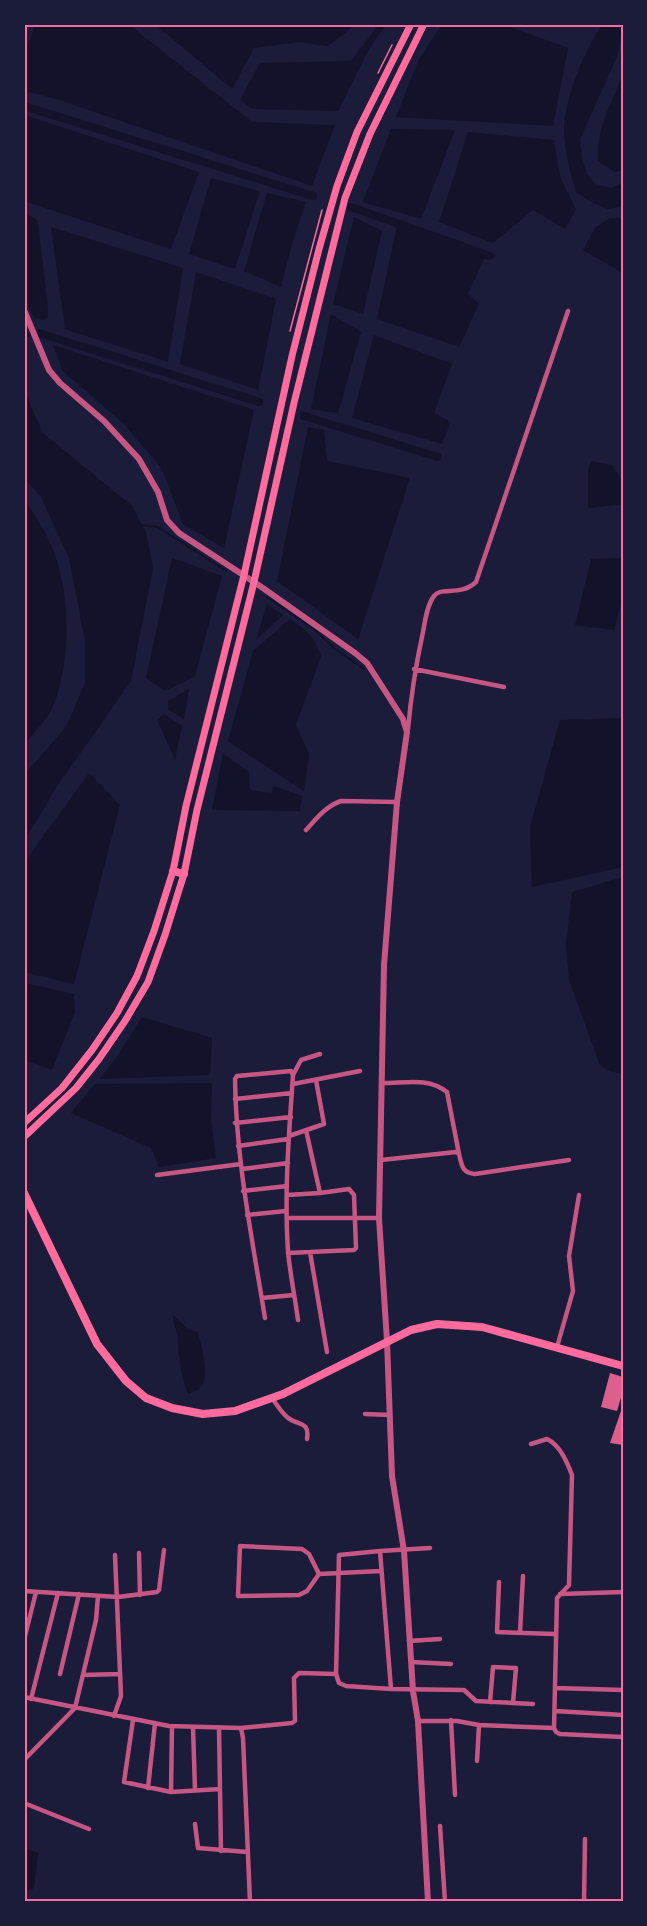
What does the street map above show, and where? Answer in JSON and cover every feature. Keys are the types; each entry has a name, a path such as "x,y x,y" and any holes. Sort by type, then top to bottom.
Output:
{"main road":[{"path":"24,1123 62,1088 93,1050 137,976 154,931 173,871 186,806 244,575 292,356 319,249 337,186 357,132 411,24"},
{"path":"24,1137 76,1088 99,1059 125,1021 147,982 165,935 184,874 197,810 254,582 294,403 345,198 370,134 424,24"},
{"path":"173,871 184,874"},
{"path":"24,1193 97,1344 126,1382 146,1398 172,1408 203,1414 235,1411 272,1398 411,1330 437,1324 482,1327 623,1366"}],"street":[{"path":"24,310 49,370 60,383 104,421 139,459 158,492 167,520 179,533 335,637 367,663 403,719 407,732"},
{"path":"428,1902 418,1720 413,1691 404,1551 392,1476 387,1341 379,1218 384,965 398,802 414,669 428,611 434,595 441,591 462,591 476,582 568,311"},
{"path":"414,669 504,687"},
{"path":"306,830 318,816 341,801 398,802"},
{"path":"298,1320 288,1253 286,1211 288,1137 293,1075 302,1060 320,1054"},
{"path":"265,1317 243,1191 235,1123 235,1079 237,1076 291,1071 293,1075"},
{"path":"293,1084 360,1071"},
{"path":"238,1146 288,1137 323,1125 325,1122 316,1080"},
{"path":"383,1083 429,1082 439,1085 447,1092 462,1168 467,1173 476,1174 569,1160"},
{"path":"235,1099 292,1093"},
{"path":"235,1123 291,1117"},
{"path":"306,1130 320,1194"},
{"path":"381,1160 456,1152 459,1154"},
{"path":"157,1175 288,1163"},
{"path":"243,1191 287,1186"},
{"path":"287,1195 320,1194 349,1189 352,1191 356,1249 288,1253"},
{"path":"557,1347 573,1291 569,1256 579,1195"},
{"path":"247,1215 286,1211"},
{"path":"287,1218 379,1218"},
{"path":"310,1252 327,1352"},
{"path":"262,1298 294,1295"},
{"path":"272,1398 288,1419 304,1426 308,1432 307,1439"},
{"path":"365,1414 390,1415"},
{"path":"531,1444 547,1439 554,1442 572,1475 569,1581 568,1588 559,1594"},
{"path":"240,1546 302,1549 309,1554 319,1574 307,1591 299,1595 238,1596 240,1546"},
{"path":"430,1548 339,1555 336,1674 339,1683 346,1686 413,1691 464,1690 476,1701 533,1704"},
{"path":"24,1591 118,1597 157,1592 164,1550"},
{"path":"380,1551 391,1689"},
{"path":"139,1553 140,1594"},
{"path":"114,1716 121,1696 115,1555"},
{"path":"319,1574 381,1570"},
{"path":"520,1632 523,1576"},
{"path":"499,1582 497,1632 555,1634"},
{"path":"24,1640 36,1592"},
{"path":"559,1594 623,1592"},
{"path":"31,1699 58,1593"},
{"path":"60,1674 79,1594"},
{"path":"559,1594 555,1634 554,1728 560,1734 623,1737"},
{"path":"24,1760 75,1708 96,1620 98,1596"},
{"path":"410,1641 440,1639"},
{"path":"411,1662 451,1664"},
{"path":"490,1702 493,1667 516,1668 513,1703"},
{"path":"24,1697 172,1726 241,1728 292,1723 295,1721 294,1678 296,1675 298,1673 336,1674"},
{"path":"83,1675 120,1674"},
{"path":"555,1688 623,1690"},
{"path":"555,1712 623,1715"},
{"path":"133,1720 123,1781 125,1783 171,1792 220,1789"},
{"path":"418,1720 451,1720 479,1725 554,1728"},
{"path":"451,1720 455,1795"},
{"path":"147,1788 155,1723"},
{"path":"477,1761 479,1725"},
{"path":"171,1792 172,1726"},
{"path":"193,1727 195,1790"},
{"path":"219,1728 221,1851"},
{"path":"241,1728 249,1902"},
{"path":"24,1803 89,1829"},
{"path":"195,1824 198,1848 247,1852"},
{"path":"440,1826 445,1902"},
{"path":"584,1902 585,1839"}],"path":[{"path":"376,77 394,40"},
{"path":"289,336 323,205"}],"shaded area":[{"path":"36,24 128,24 252,122 335,125 312,186 57,99 24,91 24,55"},
{"path":"155,24 356,24 328,46 299,42 254,48 232,89"},
{"path":"379,24 386,24 369,49 338,111 253,109 240,100 260,63 351,61"},
{"path":"442,24 502,24 568,48 553,126 396,117 419,59"},
{"path":"603,24 623,25 617,57 580,139 587,174 595,184 612,188 623,183 623,206 608,209 576,192 564,136 565,115 572,87 589,47"},
{"path":"623,75 623,170 615,172 598,161 598,149 605,117"},
{"path":"24,115 199,172 171,249 24,201"},
{"path":"391,129 455,130 421,219 363,202"},
{"path":"468,132 554,140 560,177 576,209 565,229 533,210 493,243 439,222"},
{"path":"211,178 260,191 235,269 189,254"},
{"path":"267,193 306,202 281,287 244,271"},
{"path":"24,214 33,217 38,222 48,309 48,317 43,320 34,318 24,297"},
{"path":"354,217 382,231 363,314 333,304"},
{"path":"610,218 623,218 623,273 583,250 595,228"},
{"path":"397,226 485,257 468,294 479,304 459,347 377,319"},
{"path":"51,227 183,268 168,362 65,329"},
{"path":"196,272 276,299 258,390 180,364"},
{"path":"331,314 361,332 338,413 311,409"},
{"path":"374,335 452,364 434,413 451,422 442,444 352,418"},
{"path":"53,345 254,410 224,548 183,524 162,469 124,424 63,371"},
{"path":"24,391 43,433 132,506 146,532 153,568 131,681 58,785 24,841 24,775 66,727 85,683 85,641 69,558 41,497 24,478"},
{"path":"308,427 324,430 327,461 410,478 358,639 277,581"},
{"path":"591,461 612,465 623,482 623,504 588,508 588,472"},
{"path":"24,499 45,533 60,572 66,610 66,649 60,687 54,704 24,745"},
{"path":"172,558 222,576 195,676 166,691 146,678"},
{"path":"623,558 623,595 614,630 575,625 591,559"},
{"path":"267,604 283,615 256,640"},
{"path":"290,619 309,635 321,656 296,725 309,754 304,791 228,741 253,651"},
{"path":"189,689 184,719 168,709 168,701"},
{"path":"164,714 182,726 175,759 157,720"},
{"path":"623,718 623,867 532,887 530,827 560,720"},
{"path":"223,753 249,772 250,790 271,793 274,786 302,796 300,811 212,810"},
{"path":"89,773 120,805 74,984 24,972 24,863"},
{"path":"623,877 623,1074 609,1071 600,1065 569,980 566,943 572,892"},
{"path":"24,983 74,994 75,1012 52,1070 24,1060"},
{"path":"142,1017 212,1038 210,1075 100,1079"},
{"path":"212,1083 211,1120 216,1158 159,1167 151,1148 71,1113 95,1084"},
{"path":"173,1315 189,1330 197,1332 202,1349 204,1382 200,1388 189,1394 181,1370 178,1336"},
{"path":"24,1848 38,1853 34,1888 24,1892"}],"building":[{"path":"610,1373 623,1377 623,1391 617,1411 601,1407"},
{"path":"623,1405 623,1445 610,1443"}],"waterway":[{"path":"24,106 313,196"},
{"path":"351,207 490,256"},
{"path":"39,333 259,402"},
{"path":"304,416 438,457"},
{"path":"140,525 158,527 226,571"},
{"path":"267,597 314,629 335,649 364,669"}]}
